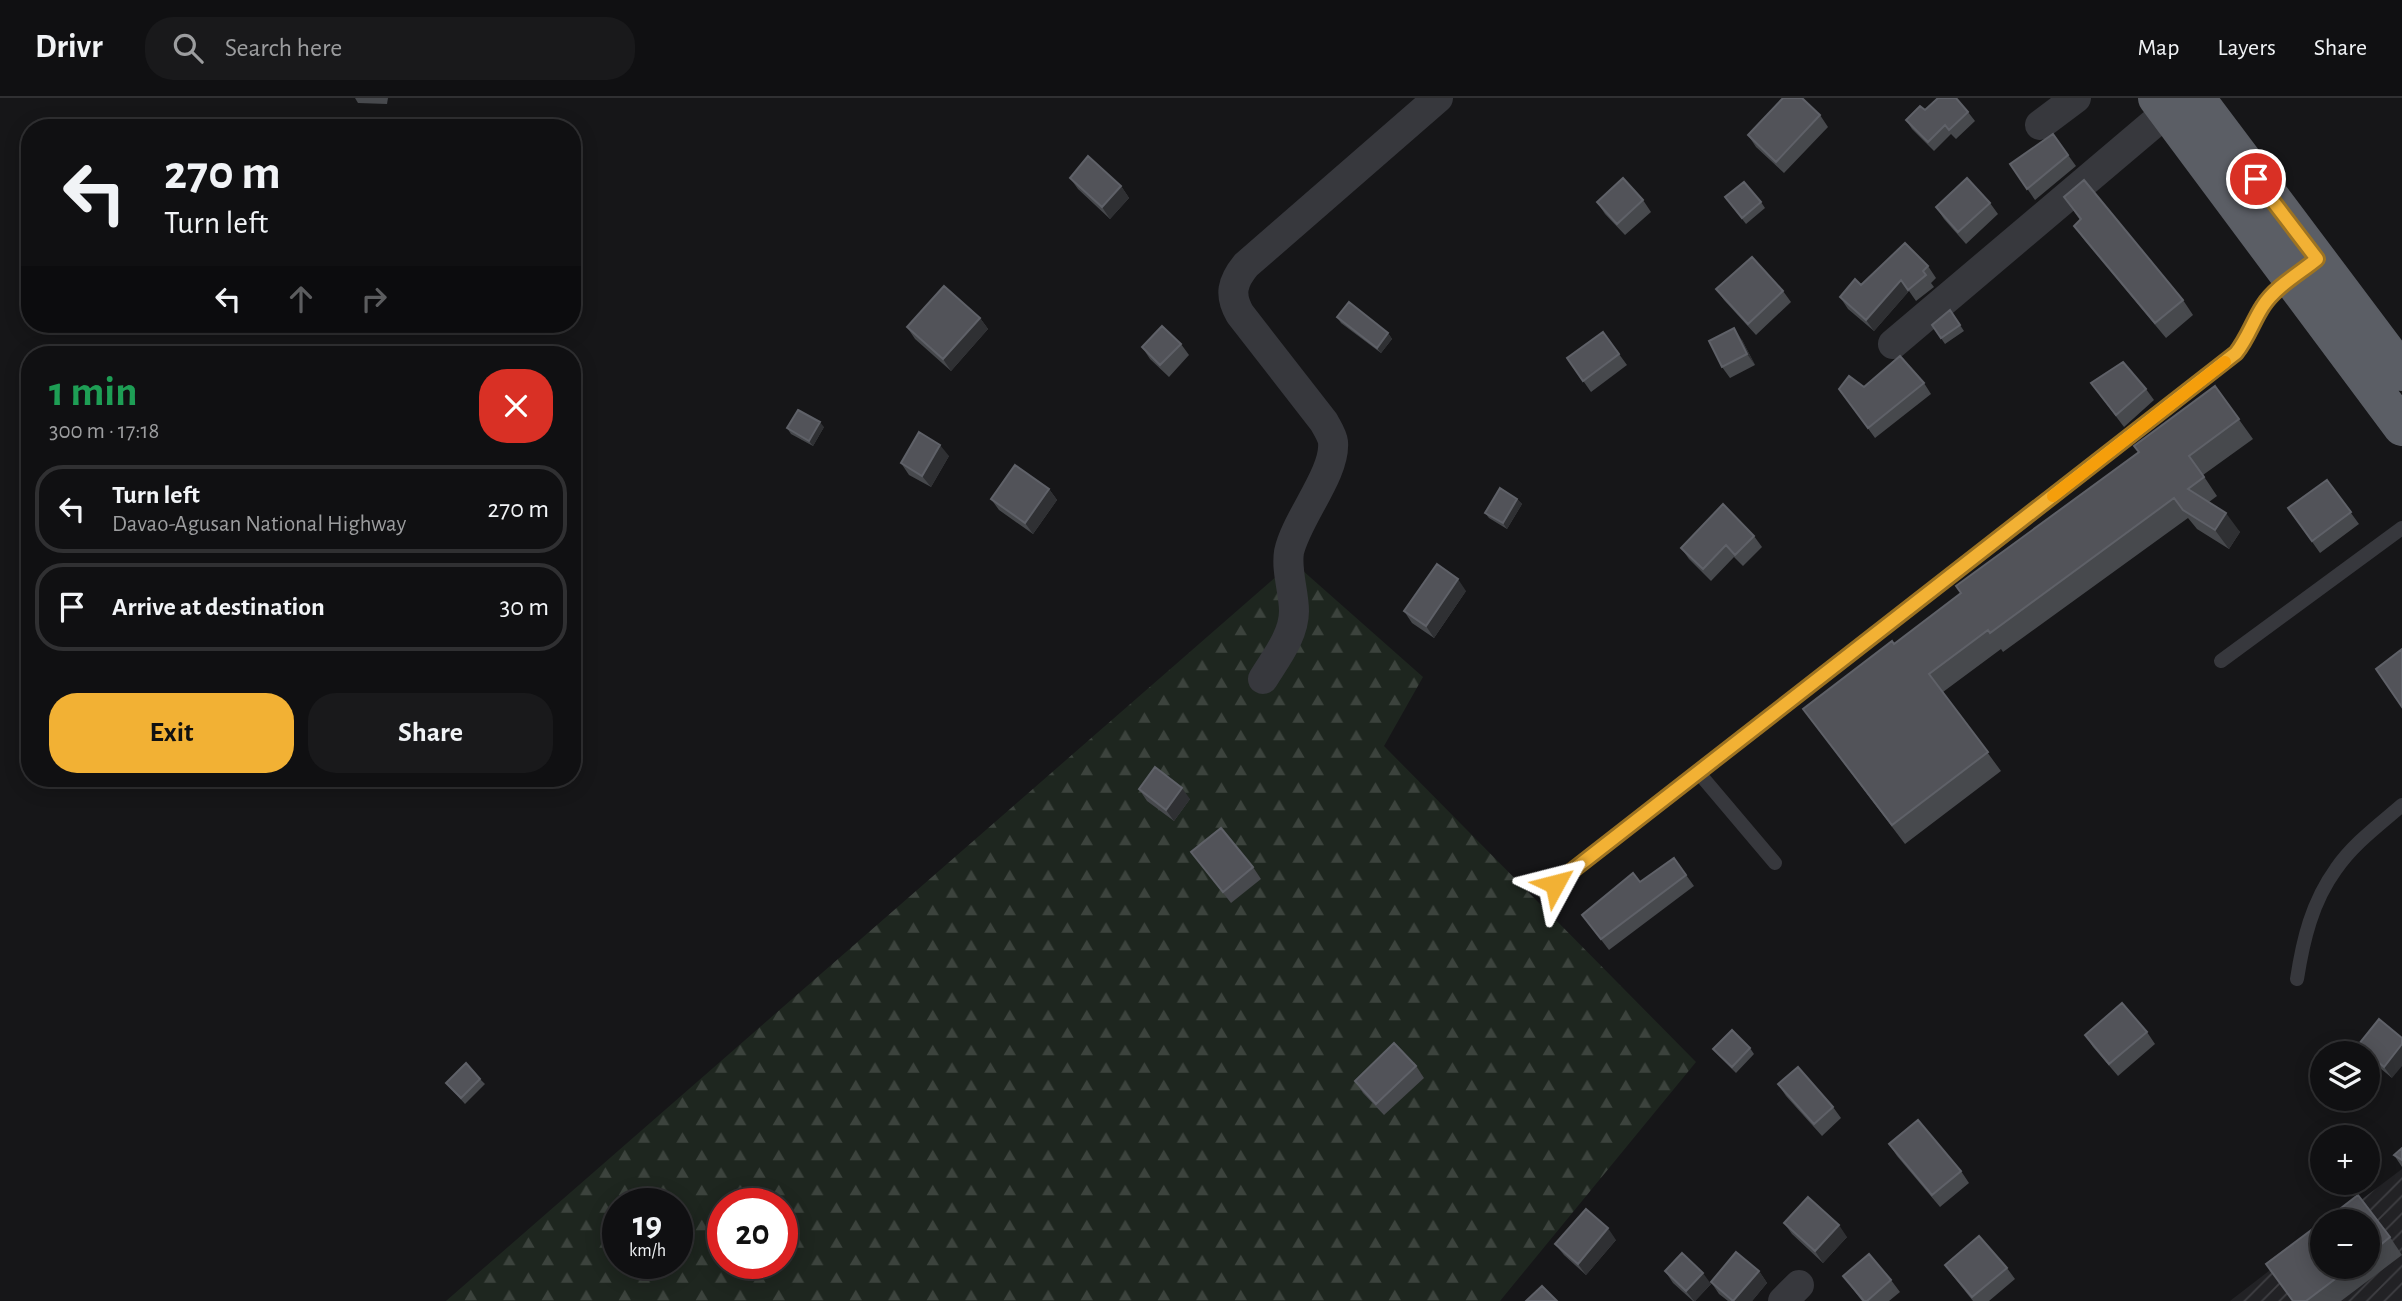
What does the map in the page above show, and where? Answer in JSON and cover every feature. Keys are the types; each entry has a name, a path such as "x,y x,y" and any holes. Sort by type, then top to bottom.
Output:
{"highway":[{"path":"2173,103 2304,270 2402,372"},
{"path":"2304,270 2402,427"}],"street":[{"path":"1263,680 1290,633 1294,612 1289,553 1331,461 1333,441 1324,422 1240,314 1233,301 1232,289 1246,265 1438,98"},
{"path":"2040,125 2076,98"},
{"path":"1894,344 2173,103"}],"lane":[{"path":"1555,884 2224,363 2243,344 2269,298 2304,270"},
{"path":"2221,661 2402,528"},
{"path":"1698,772 1775,863"},
{"path":"2297,979 2303,940 2316,902 2336,868 2362,840 2402,805"}],"shaded area":[{"path":"2402,1169 2402,1301 2230,1301 2310,1239 2310,1279 2380,1279 2380,1209 2349,1209 2368,1195 2380,1195 2380,1186"}],"green space":[{"path":"1293,562 1423,677 1384,746 1696,1062 1500,1301 446,1301"}],"building":[{"path":"1783,98 1802,98 1820,115 1776,162 1748,135"},
{"path":"1938,98 1956,98 1968,112 1949,130 1945,125 1928,142 1906,120 1920,106 1925,110"},
{"path":"2053,134 2068,155 2027,189 2010,164"},
{"path":"1088,156 1121,186 1102,207 1070,178"},
{"path":"1623,178 1643,200 1617,224 1597,202"},
{"path":"1967,178 1990,203 1958,232 1936,207"},
{"path":"2084,180 2183,300 2155,323 2074,226 2081,219 2064,197"},
{"path":"1744,182 1761,202 1742,218 1725,197"},
{"path":"1905,243 1928,266 1923,271 1926,275 1908,290 1901,280 1866,320 1840,297 1855,279 1861,285"},
{"path":"1752,257 1783,291 1748,324 1716,289"},
{"path":"944,286 980,318 943,359 907,327"},
{"path":"1349,302 1388,333 1377,348 1337,317"},
{"path":"1950,310 1960,325 1941,338 1932,325"},
{"path":"1162,326 1181,344 1160,365 1142,347"},
{"path":"1734,328 1747,354 1722,367 1709,341"},
{"path":"1603,332 1619,354 1583,381 1567,358"},
{"path":"1900,356 1924,383 1868,428 1839,389 1849,376 1864,387"},
{"path":"2123,362 2146,389 2116,415 2091,383"},
{"path":"2215,386 2239,419 2189,456 2204,477 2188,489 2226,513 2215,530 2183,510 2174,498 1990,633 1988,630 1929,674 1988,752 1892,825 1803,709 1892,641 1894,644 1961,593 1956,586 2139,452 2134,446"},
{"path":"798,410 820,422 809,441 787,428"},
{"path":"919,432 940,445 922,476 901,463"},
{"path":"1015,465 1049,489 1025,523 991,499"},
{"path":"2327,480 2351,512 2312,541 2288,508"},
{"path":"1500,488 1517,499 1503,523 1485,513"},
{"path":"1723,504 1754,536 1735,555 1726,545 1703,569 1681,548"},
{"path":"1437,564 1458,579 1426,626 1404,611"},
{"path":"2402,649 2402,707 2376,669"},
{"path":"1155,767 1182,788 1166,810 1139,789"},
{"path":"1221,828 1253,867 1223,892 1191,852"},
{"path":"1674,858 1686,875 1601,939 1582,915 1633,873 1640,882"},
{"path":"2122,1003 2147,1032 2109,1064 2085,1035"},
{"path":"2379,1019 2402,1038 2402,1044 2384,1067 2380,1064 2380,1041 2361,1041"},
{"path":"1732,1030 1750,1048 1732,1067 1713,1049"},
{"path":"1394,1043 1416,1066 1376,1104 1355,1081"},
{"path":"466,1063 480,1079 461,1098 446,1083"},
{"path":"1798,1067 1833,1107 1814,1124 1778,1084"},
{"path":"1918,1120 1961,1171 1932,1195 1889,1144"},
{"path":"2402,1148 2402,1160 2394,1155"},
{"path":"2358,1195 2369,1209 2340,1209"},
{"path":"1808,1197 1839,1225 1815,1251 1784,1223"},
{"path":"1586,1209 1608,1228 1578,1264 1555,1244"},
{"path":"2380,1224 2390,1237 2380,1245"},
{"path":"2310,1231 2310,1279 2335,1279 2306,1301 2293,1301 2266,1264"},
{"path":"1979,1236 2007,1268 1972,1297 1945,1265"},
{"path":"1736,1252 1759,1271 1733,1301 1711,1282"},
{"path":"1682,1253 1703,1273 1686,1291 1665,1271"},
{"path":"1869,1254 1891,1280 1864,1301 1843,1276"},
{"path":"1542,1286 1557,1301 1526,1301"}],"slow traffic":[{"path":"2053,496 2225,362"}],"route":[{"path":"1555,884 2236,353 2250,334 2269,298 2317,259 2256,179"}]}
